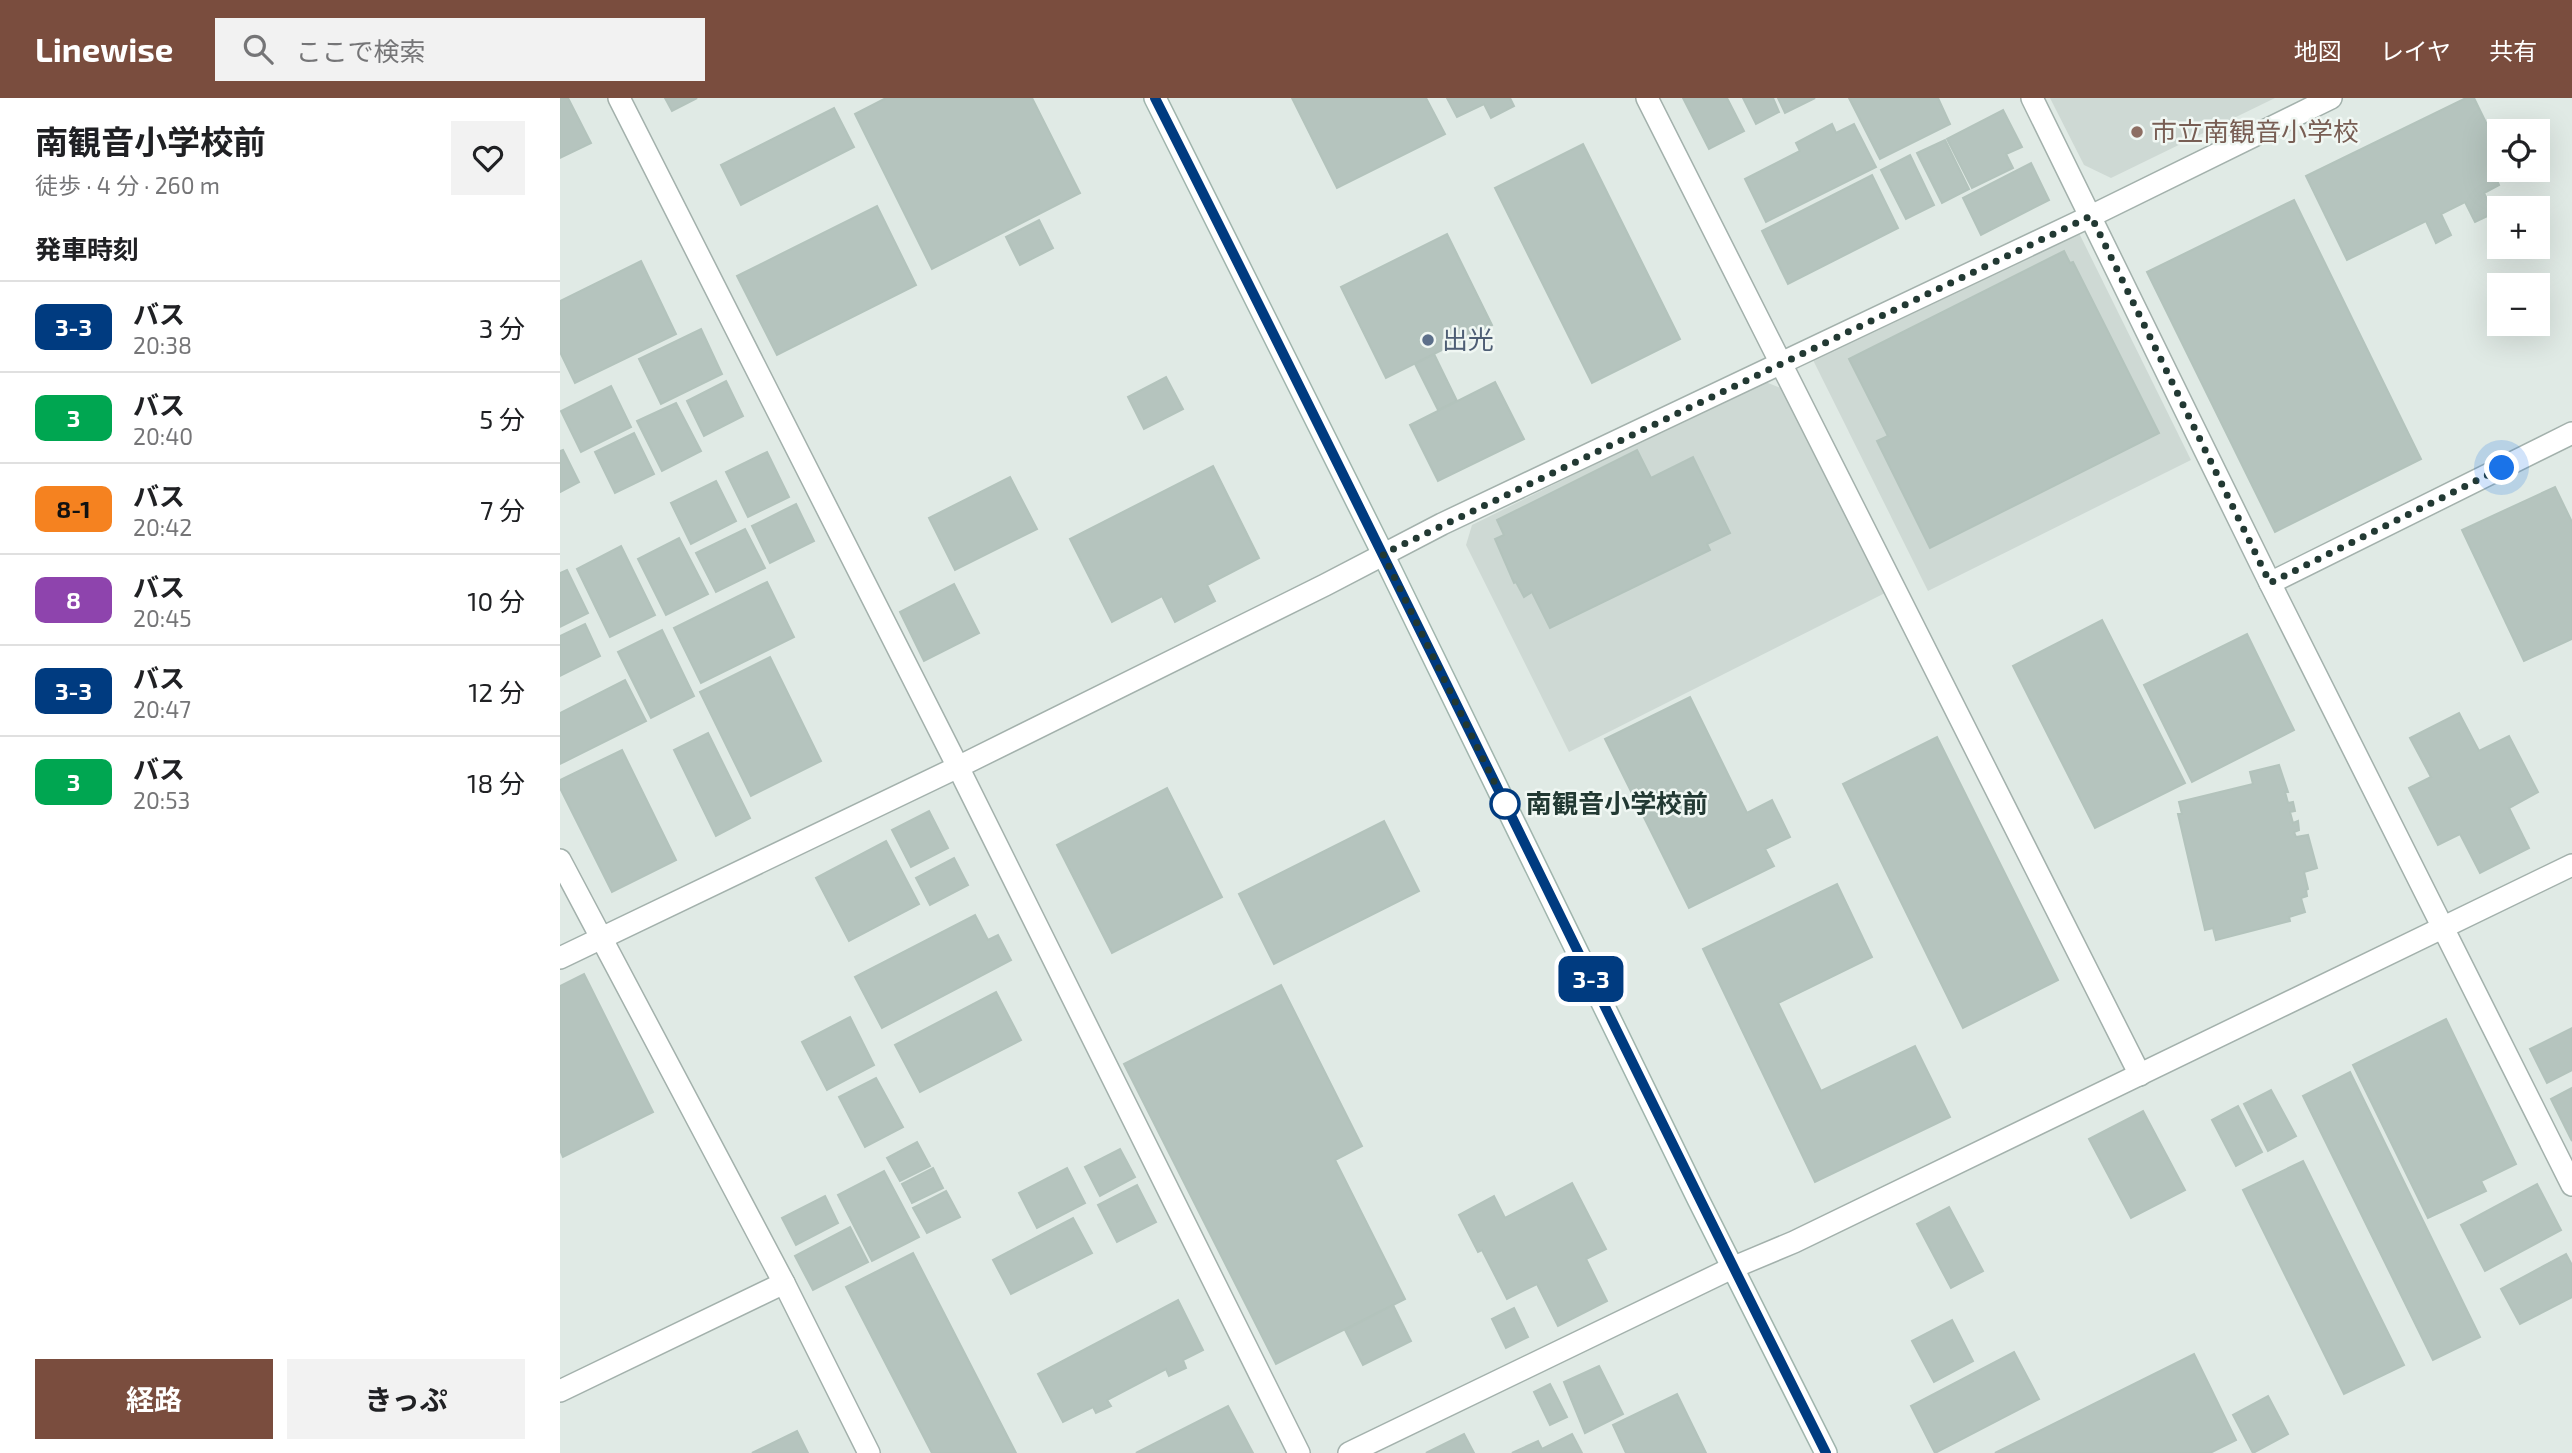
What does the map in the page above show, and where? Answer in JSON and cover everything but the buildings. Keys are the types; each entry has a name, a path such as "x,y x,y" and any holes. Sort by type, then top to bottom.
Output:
{"street":[{"path":"619,98 958,767 1299,1453"},
{"path":"1155,98 1383,554 1732,1268 1826,1453"},
{"path":"1647,98 2140,1075"},
{"path":"2032,98 2270,583 2572,1185"},
{"path":"560,958 958,767 1383,554 2091,216 2331,98"},
{"path":"2270,583 2572,433"},
{"path":"560,860 784,1283 869,1453"},
{"path":"1349,1453 1732,1268 1794,1242 2572,865"},
{"path":"560,1391 784,1283"}],"shaded area":[{"name":"市立南観音小学校","path":"2050,98 2275,98 2111,178 2084,165"},
{"path":"2077,229 2191,460 1928,591 1813,360"},
{"path":"1763,381 1786,390 1887,592 1569,752 1466,545 1472,525"}],"bus line":[{"name":"3-3","path":"1155,98 1826,1453"}],"place":[{"name":"市立南観音小学校","path":"2137,132"},
{"name":"出光","path":"1428,340"},
{"name":"南観音小学校前","path":"1505,804"}],"route":[{"path":"1505,804 1383,554 2091,216 2270,583 2502,468"}]}
